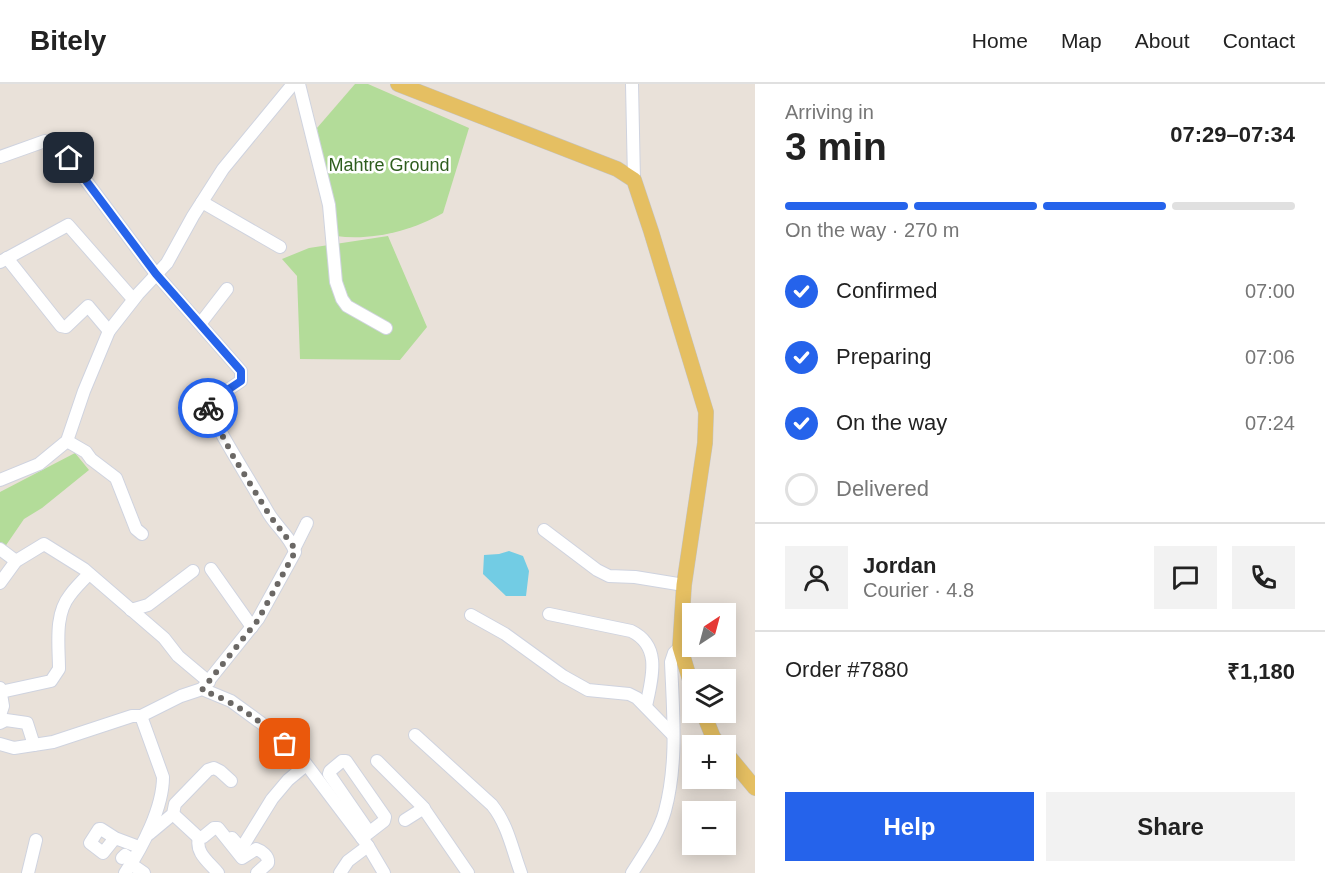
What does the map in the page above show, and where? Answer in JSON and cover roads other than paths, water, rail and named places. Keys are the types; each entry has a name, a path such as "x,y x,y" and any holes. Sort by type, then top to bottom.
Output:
{"main road":[{"path":"398,84 617,169 634,180 706,412 705,443 684,585 680,646 687,669"},
{"path":"736,765 755,788"}],"street":[{"path":"0,480 39,464 68,441 84,391 109,331 166,263 223,169 293,84"},
{"path":"299,84 329,205 336,282 339,291 347,306 386,328"},
{"path":"632,84 634,180"},
{"path":"0,157 45,141 55,145 69,158 156,274 241,371 241,381 211,401 208,410 270,516 294,549"},
{"path":"202,202 280,248"},
{"path":"109,331 88,306 66,327 61,326 4,260 68,225 134,299"},
{"path":"200,324 227,289"},
{"path":"68,441 86,452 91,459 116,478 136,528 142,534"},
{"path":"0,744 14,748 53,742 132,716 141,716 206,686 258,620 294,555 294,549 307,524"},
{"path":"544,530 597,570 609,576 635,577 684,585"},
{"path":"0,583 16,561 44,544 84,569 164,638 177,656 206,686 259,721 306,765 366,839"},
{"path":"0,549 16,561"},
{"path":"211,569 252,627"},
{"path":"131,610 148,605 193,571"},
{"path":"0,715 3,706 0,690 51,681 56,675 59,669 59,624 62,609 69,596 89,574"},
{"path":"549,614 640,636 648,645 653,673 646,705"},
{"path":"471,615 505,634 576,684 588,690 628,694 646,705 674,735"},
{"path":"632,873 655,835 665,813 675,758 671,662 680,646"},
{"path":"141,716 163,777 160,796 148,835"},
{"path":"0,723 6,720 27,723 34,745"},
{"path":"416,735 500,815 521,873"},
{"path":"341,872 366,839 384,821 385,817 346,761 342,761 329,774 366,839 384,873"},
{"path":"376,761 424,808 468,873"},
{"path":"221,827 239,846 243,846 272,799 288,780 306,765"},
{"path":"144,873 128,864 148,835 174,814 175,804 208,770 214,768 220,771 231,782"},
{"path":"405,820 424,808"},
{"path":"174,814 200,838"},
{"path":"218,873 199,851 197,845 200,838 214,828 219,828 242,858 255,849 269,861 257,873"},
{"path":"115,838 139,848"},
{"path":"28,873 36,840"}],"water":[{"path":"509,551 523,556 529,571 526,596 506,596 483,574 484,555"}],"park label":[{"name":"Mahtre Ground","path":"389,165"}]}
